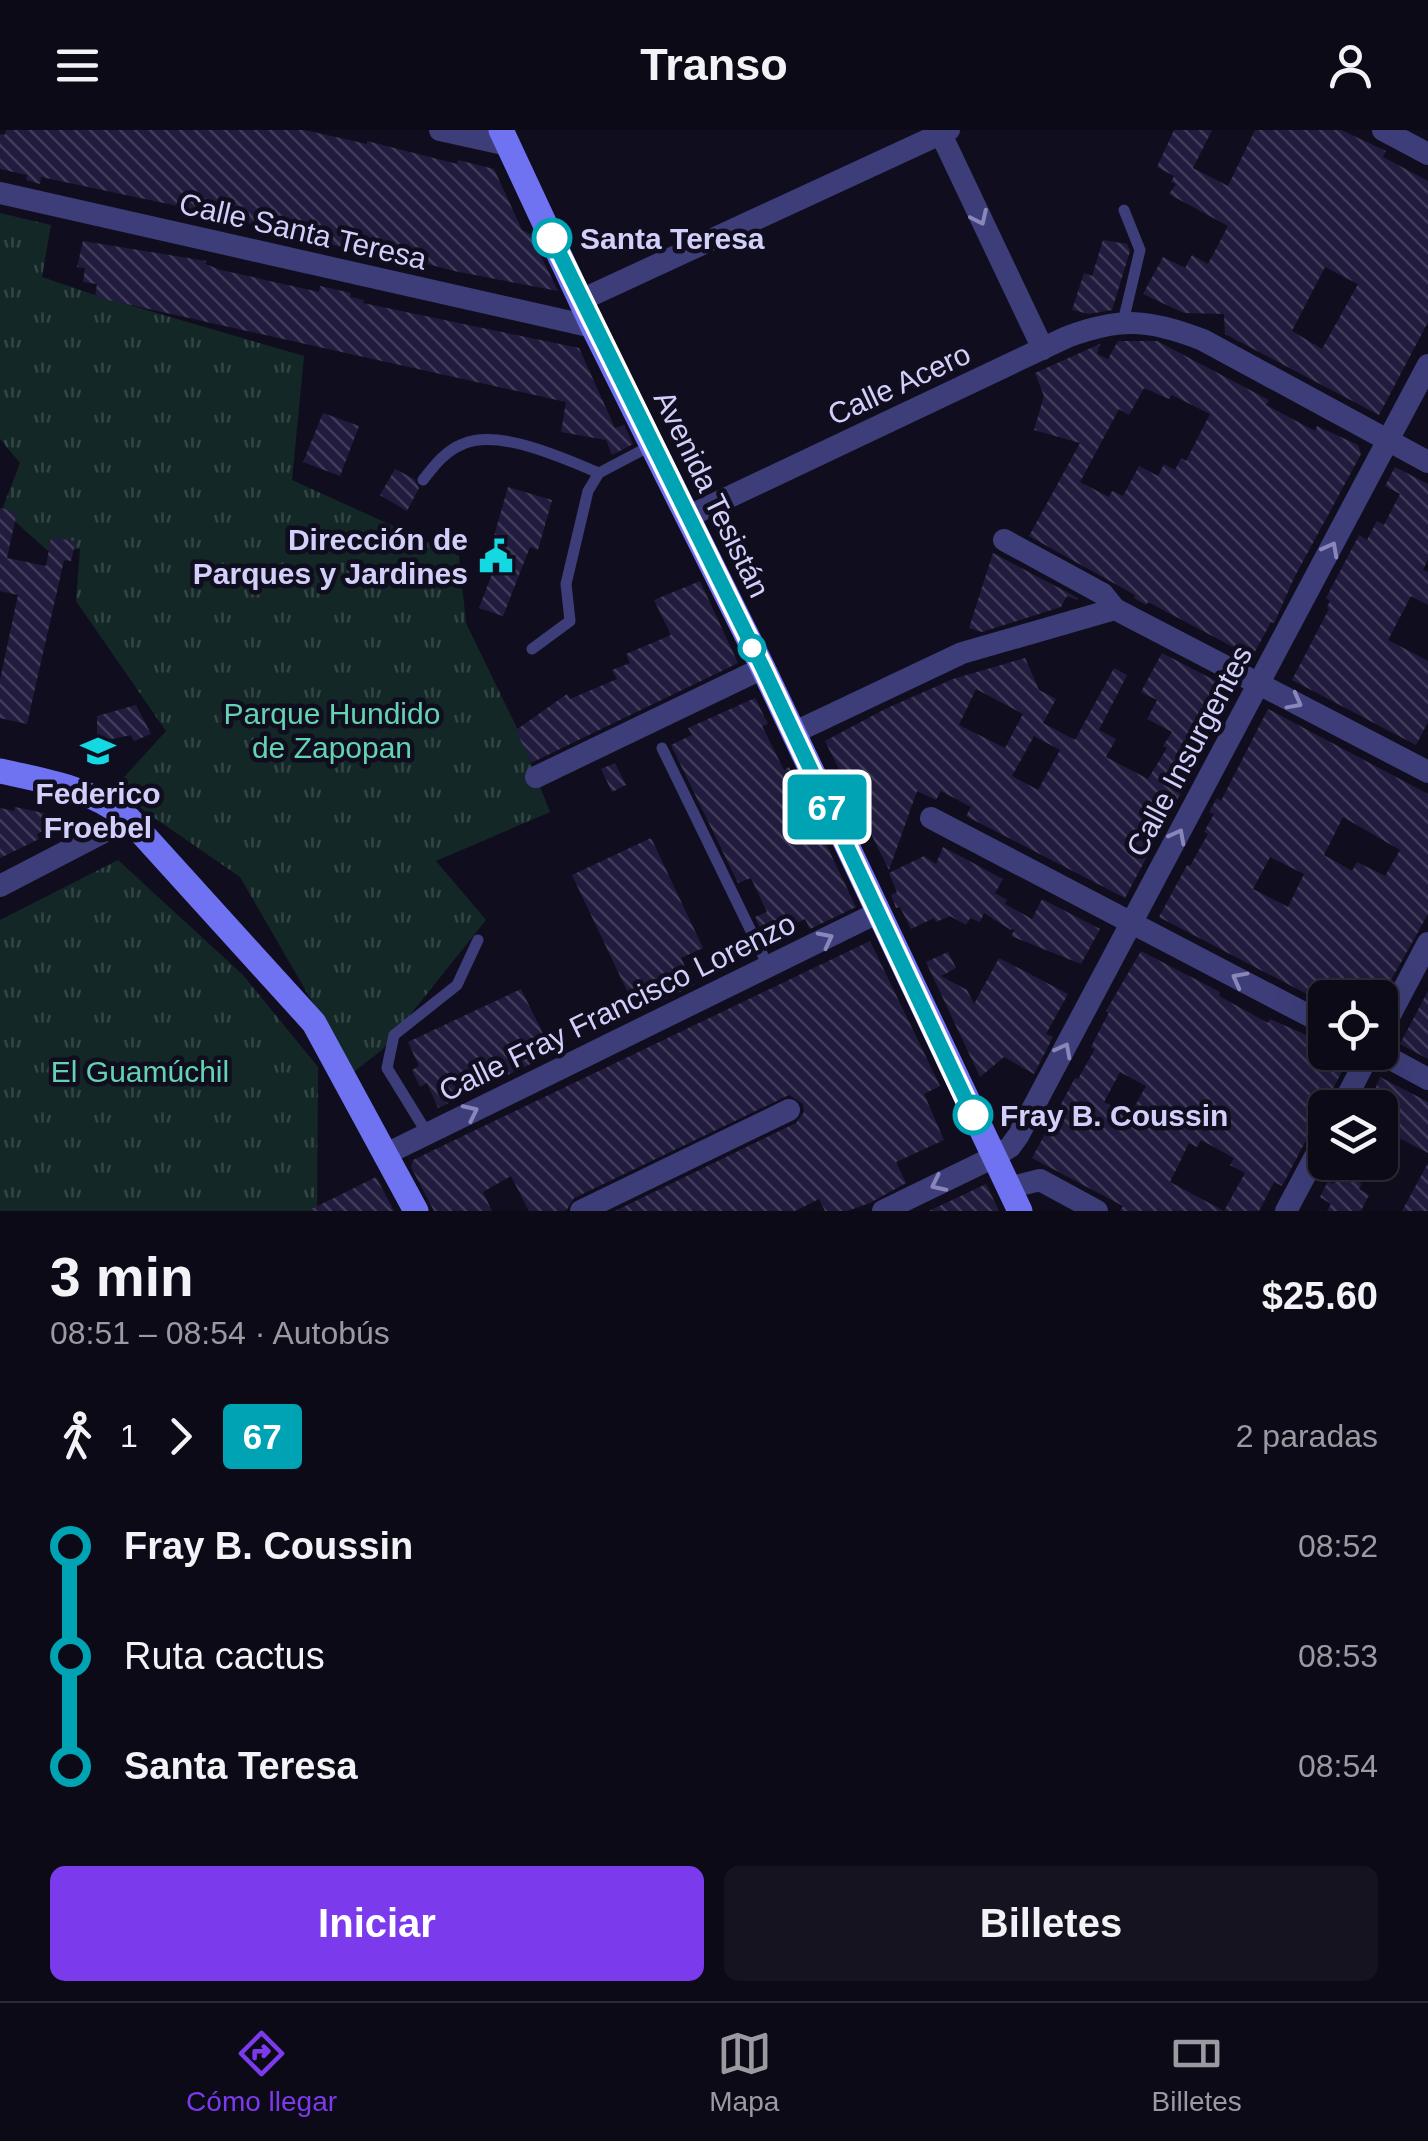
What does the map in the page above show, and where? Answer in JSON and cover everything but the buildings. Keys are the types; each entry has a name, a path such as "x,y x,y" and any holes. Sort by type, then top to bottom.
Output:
{"main road":[{"name":"Avenida Tesistán","path":"505,137 593,327 763,668 1014,1200"},
{"path":"0,770 75,787 100,798 129,820 314,1024 416,1211"}],"street":[{"path":"440,130 505,137"},
{"path":"1383,130 1428,154"},
{"path":"581,300 943,131 1043,349"},
{"name":"Calle Santa Teresa","path":"0,194 593,327"},
{"path":"1132,322 1165,325 1203,340 1428,462"},
{"name":"Calle Acero","path":"687,517 1043,349 1093,328 1132,322"},
{"name":"Calle Insurgentes","path":"994,1157 1010,1147 1018,1136 1428,365"},
{"path":"1004,540 1103,594 1115,609 1428,772"},
{"path":"792,733 962,654 1115,609"},
{"path":"536,777 763,668"},
{"path":"931,818 1308,1015"},
{"path":"0,886 129,820"},
{"name":"Calle Fray Francisco Lorenzo","path":"384,1154 877,913"},
{"path":"1398,1000 1428,944"},
{"path":"1398,1063 1428,1079"},
{"path":"581,1211 789,1110"},
{"path":"883,1211 994,1157"},
{"path":"1286,1211 1308,1170"},
{"path":"1014,1200 1040,1180 1097,1211"}],"lane":[{"path":"1124,210 1140,250 1132,322"},
{"path":"422,480 442,457 465,442 491,440 540,450 599,472"},
{"path":"532,649 570,621 566,584 588,491 599,472 652,445"},
{"path":"662,748 769,968"},
{"path":"427,1133 387,1068 394,1036 456,985 478,940"}],"green space":[{"name":"Parque Hundido de Zapopan","path":"0,213 51,225 42,277 304,356 292,480 459,556 466,623 516,726 550,812 436,861 486,920 382,1050 351,1074 240,877 143,810 117,785 166,731 76,601 80,549 47,550 2,510 20,463 0,439"},
{"name":"El Guamúchil","path":"118,860 243,975 318,1067 317,1211 0,1211 0,920"}],"bus line":[{"name":"67","path":"552,238 763,668 973,1115"}],"place":[{"name":"Santa Teresa","path":"552,238"},
{"name":"Dirección de Parques y Jardines","path":"496,556"},
{"name":"Federico Froebel","path":"98,751"},
{"name":"Fray B. Coussin","path":"973,1115"}]}
